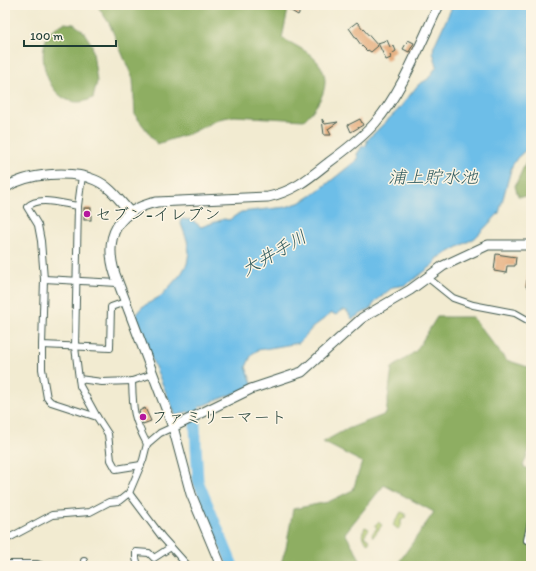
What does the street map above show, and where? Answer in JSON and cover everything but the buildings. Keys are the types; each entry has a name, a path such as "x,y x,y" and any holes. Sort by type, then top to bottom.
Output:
{"street":[{"path":"221,566 191,494 173,427 111,263 111,243 117,224 130,212 142,205 157,202 268,197 284,193 304,182 359,139 385,110 406,73 438,5"},
{"path":"5,188 10,181 62,174 82,176 96,181 110,190 130,212"},
{"path":"82,176 78,206 75,347 80,386 108,434 111,460 116,469 141,465"},
{"path":"78,206 39,201 27,207 38,225 41,241 44,279 42,369 47,398 51,402 97,417"},
{"path":"5,540 52,515 90,512 109,502 119,501 129,493 141,465 147,444 160,433 251,389 302,372 362,318 410,290 443,266 488,245 531,245"},
{"path":"427,277 453,298 473,305 515,313 531,322"},
{"path":"44,279 77,282 118,283"},
{"path":"42,345 110,348 111,307 125,302"},
{"path":"79,379 102,382 132,381 153,374"},
{"path":"132,381 133,411 136,422 147,444"},
{"path":"129,493 171,547 188,566"},
{"path":"527,540 531,520"},
{"path":"138,566 136,552 146,552 154,558 171,547"},
{"path":"5,564 37,564 43,566"}],"green space":[{"path":"97,5 289,5 282,38 307,52 321,66 324,74 324,91 316,107 304,120 234,116 219,119 191,133 157,144 135,115 133,79 109,23"},
{"path":"64,23 74,24 83,31 92,45 97,82 93,98 79,102 66,99 56,91 49,80 44,66 43,52 46,39 53,29"},
{"path":"531,159 531,197 518,196 515,186 525,164"},
{"path":"437,317 472,317 506,360 531,368 531,446 523,466 531,471 531,566 401,566 399,562 434,512 384,485 345,533 364,566 280,566 286,548 293,509 328,502 353,490 362,462 323,442 345,430 386,414 392,368 416,351"},
{"path":"401,512 406,514 405,518 401,520 401,526 398,529 393,525"},
{"path":"378,522 382,525 373,537 372,534 377,528 375,526"},
{"path":"365,527 369,529 364,536 370,541 368,544 362,535"}],"water":[{"name":"浦上貯水池","path":"453,5 531,5 531,145 517,158 512,166 499,213 475,238 438,258 432,266 406,285 393,287 376,301 370,309 352,319 347,311 343,310 336,315 332,313 313,327 299,343 258,350 252,354 246,367 253,386 176,416 141,334 136,314 142,307 161,296 181,274 187,264 189,252 187,240 180,221 182,219 192,220 201,227 224,219 229,220 241,212 286,207 301,202 317,192 358,159 357,154 363,145 365,147 368,141 366,141 398,110 418,85 428,79 437,66 433,52 434,46"}],"waterway":[{"name":"大井手川","path":"190,394 194,408 198,481 233,566"}],"place":[{"name":"セブン-イレブン","path":"87,214"},
{"name":"ファミリーマート","path":"143,417"}]}
